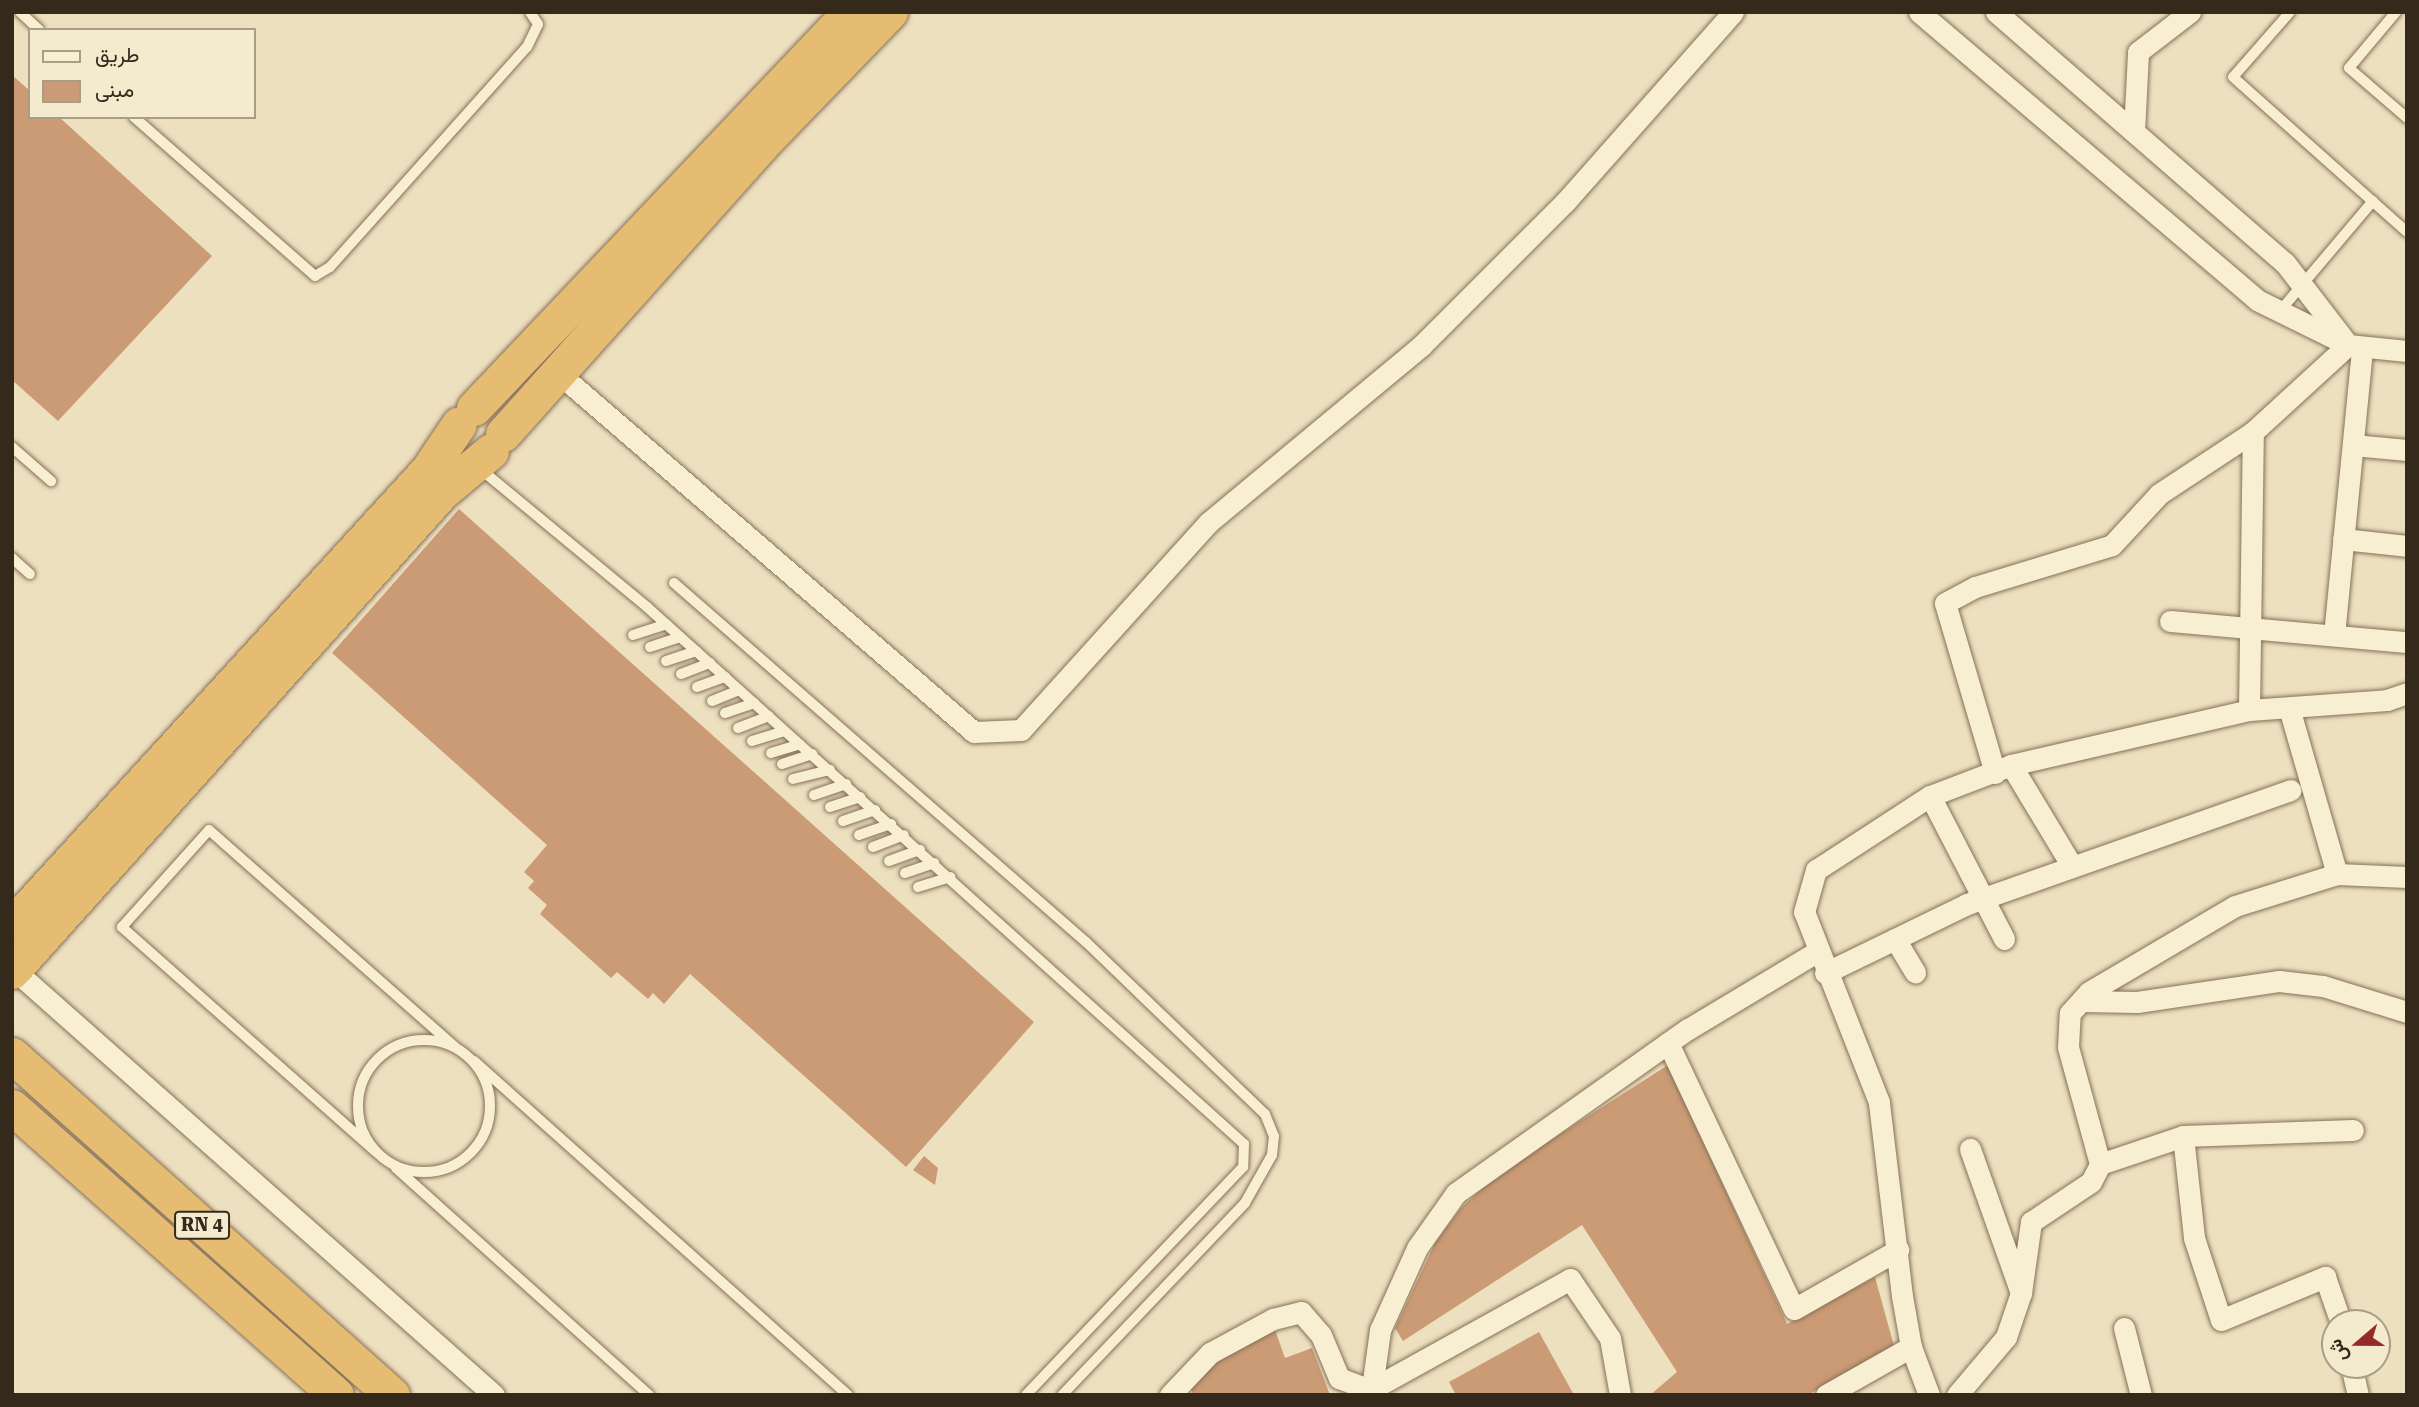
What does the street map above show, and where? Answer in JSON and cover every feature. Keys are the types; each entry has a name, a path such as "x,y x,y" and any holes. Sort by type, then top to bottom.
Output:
{"highway":[{"path":"12,925 428,470 467,416 850,12"},
{"path":"13,969 489,449 556,371 890,12"},
{"path":"467,416 464,446 489,449"},
{"name":"RN 4","path":"12,1055 392,1395"},
{"name":"RN 4","path":"12,1107 336,1395"}],"street":[{"path":"556,371 974,732 1021,730 1209,522 1422,345 1566,201 1733,12"},
{"path":"1919,12 2258,300 2355,346 2407,351"},
{"path":"1996,12 2285,263 2355,346 2353,445 2334,635"},
{"path":"2134,132 2138,52 2190,12"},
{"path":"2071,866 2003,769 1945,603 1975,587 2112,545 2159,494 2253,432 2355,346"},
{"path":"2249,710 2247,628 2253,432"},
{"path":"2353,445 2407,450"},
{"path":"2343,539 2407,546"},
{"path":"2170,621 2407,642"},
{"path":"1929,1395 1911,1347 1879,1102 1815,953 1804,912 1816,870 1930,796 2003,769 2249,710 2288,708 2407,693"},
{"path":"2288,708 2337,874"},
{"path":"1825,973 1986,897 2291,790"},
{"path":"1930,796 1986,897 2004,939"},
{"path":"1957,1395 2006,1337 2021,1293 2031,1222 2091,1182 2100,1164 2068,1047 2070,1013 2081,1001 2235,906 2337,874 2407,877"},
{"path":"1895,939 1915,972"},
{"path":"1371,1392 1380,1330 1417,1248 1456,1193 1668,1043 1815,953"},
{"path":"13,969 494,1395"},
{"path":"2081,1001 2137,1002 2279,981 2323,986 2407,1012"},
{"path":"1668,1043 1794,1309 1898,1250"},
{"path":"2100,1164 2183,1136 2353,1130"},
{"path":"2183,1136 2194,1238 2221,1320 2325,1277 2336,1309"},
{"path":"1970,1149 2021,1293"},
{"path":"1371,1392 1570,1279 1610,1338 1619,1395"},
{"path":"1170,1395 1210,1353 1273,1319 1301,1312 1321,1335 1339,1378 1371,1392"},
{"path":"2124,1328 2141,1395"},
{"path":"1826,1395 1911,1347"}],"lane":[{"path":"20,12 37,28"},
{"path":"136,119 315,276 527,47 538,24 530,12"},
{"path":"2290,12 2233,78 2407,232"},
{"path":"2396,12 2349,68 2407,118"},
{"path":"2280,311 2372,201"},
{"path":"12,447 51,481"},
{"path":"489,449 680,637 951,877 1248,1153 1243,1167 1026,1395"},
{"path":"12,558 30,574"},
{"path":"674,583 1086,942 1265,1114 1274,1136 1272,1155 1245,1203 1062,1395"},
{"path":"633,635 666,624"},
{"path":"650,647 680,637"},
{"path":"666,661 696,651"},
{"path":"681,674 710,663"},
{"path":"697,687 725,677"},
{"path":"712,701 740,690"},
{"path":"725,713 754,703"},
{"path":"738,729 769,716"},
{"path":"752,741 785,731"},
{"path":"771,753 800,744"},
{"path":"782,764 812,754"},
{"path":"793,779 830,770"},
{"path":"814,795 846,784"},
{"path":"830,807 860,796"},
{"path":"844,821 875,810"},
{"path":"859,835 891,824"},
{"path":"649,1395 122,927 209,830 474,1061 848,1395"},
{"path":"873,847 904,835"},
{"path":"889,861 920,850"},
{"path":"905,873 934,863"},
{"path":"918,887 951,877"},
{"path":"375,1151 358,1109 371,1065 410,1041 455,1046"},
{"path":"392,1165 437,1172 477,1148 491,1104 474,1061"}],"building":[{"path":"12,75 28,89 28,119 61,119 212,256 58,421 12,380"},
{"path":"459,509 1034,1022 906,1167 690,974 664,1004 653,993 648,999 617,972 611,978 540,914 547,905 528,888 534,881 524,872 547,845 332,653"},
{"path":"1668,1065 1787,1324 1875,1277 1894,1346 1808,1395 1650,1395 1677,1372 1582,1225 1403,1341 1395,1328 1436,1241 1462,1207 1498,1174"},
{"path":"924,1156 938,1168 935,1185 913,1170"},
{"path":"1274,1327 1285,1358 1312,1348 1330,1395 1194,1395 1189,1386 1216,1358"},
{"path":"1539,1332 1574,1395 1456,1395 1449,1382"}]}
